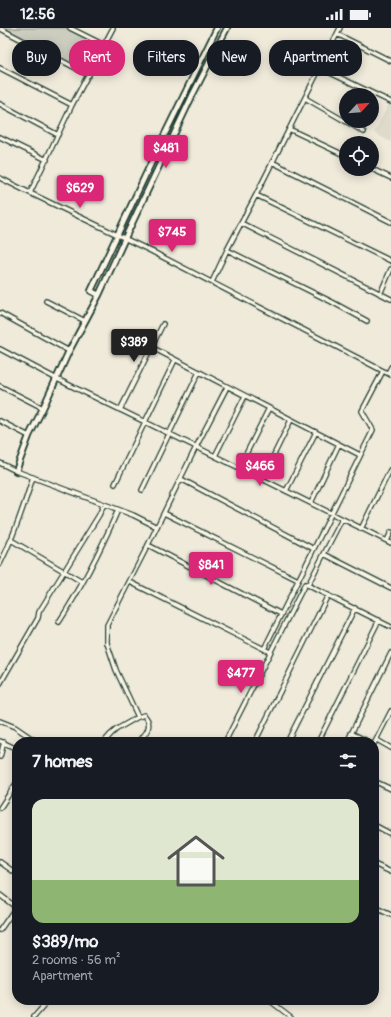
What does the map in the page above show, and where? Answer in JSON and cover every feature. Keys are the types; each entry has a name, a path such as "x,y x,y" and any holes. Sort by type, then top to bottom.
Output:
{"main road":[{"path":"199,62 216,28"},
{"path":"16,471 30,436 69,351 99,295 226,28"},
{"path":"99,295 91,290 192,76"},
{"path":"190,82 198,85"}],"street":[{"path":"70,28 94,40"},
{"path":"107,40 113,28"},
{"path":"334,40 340,28"},
{"path":"1,29 69,65"},
{"path":"337,34 391,61"},
{"path":"0,68 72,105"},
{"path":"30,193 72,105 88,76"},
{"path":"212,282 316,76"},
{"path":"337,76 391,102"},
{"path":"305,98 364,132"},
{"path":"0,104 58,135"},
{"path":"289,129 339,153"},
{"path":"0,137 47,160"},
{"path":"272,162 391,222"},
{"path":"379,172 391,178"},
{"path":"0,178 125,238 389,374 391,367"},
{"path":"256,195 391,261"},
{"path":"241,223 391,300"},
{"path":"227,250 367,321"},
{"path":"380,294 391,269"},
{"path":"46,301 85,321"},
{"path":"0,313 69,351"},
{"path":"120,410 163,324"},
{"path":"151,347 360,455"},
{"path":"0,349 57,379 391,543"},
{"path":"115,484 175,360"},
{"path":"264,649 373,430 362,410 383,371"},
{"path":"142,490 199,372"},
{"path":"0,386 43,408"},
{"path":"138,717 116,670 107,643 107,625 130,582 227,386"},
{"path":"215,456 245,396"},
{"path":"239,468 269,408"},
{"path":"262,479 291,420"},
{"path":"0,421 30,436"},
{"path":"286,491 316,432"},
{"path":"311,503 339,444"},
{"path":"0,463 16,471 133,515 157,527"},
{"path":"362,529 390,470"},
{"path":"0,564 11,540 33,477"},
{"path":"181,479 314,549"},
{"path":"0,684 38,618 39,612 99,515 104,504"},
{"path":"58,622 74,599 109,532 118,510"},
{"path":"164,513 298,580"},
{"path":"308,585 342,518"},
{"path":"387,541 391,532"},
{"path":"11,540 82,582"},
{"path":"148,545 281,614"},
{"path":"324,554 391,588"},
{"path":"130,582 270,652"},
{"path":"228,737 304,585 306,584 391,627"},
{"path":"257,737 328,595"},
{"path":"290,737 355,608"},
{"path":"320,737 378,620"},
{"path":"349,737 391,653"},
{"path":"378,737 391,712"},
{"path":"108,737 117,729 144,715 147,718 148,728 147,733 143,737"},
{"path":"0,721 16,727 30,737"},
{"path":"351,732 360,737"},
{"path":"379,741 391,748"},
{"path":"0,757 2,742 12,747"},
{"path":"379,783 391,789"},
{"path":"0,808 12,792"},
{"path":"379,828 391,834"},
{"path":"0,862 12,870"},
{"path":"379,866 391,872"},
{"path":"0,895 12,905"},
{"path":"379,909 391,915"},
{"path":"0,930 12,914"},
{"path":"34,1017 45,1005"},
{"path":"275,1005 291,1017"}],"shaded area":[{"path":"0,28 70,28 94,40 69,40 69,65 61,61 61,40 21,40 1,30 0,31"},
{"path":"389,103 391,105 391,142 374,133 376,128 379,128 379,123"}]}
